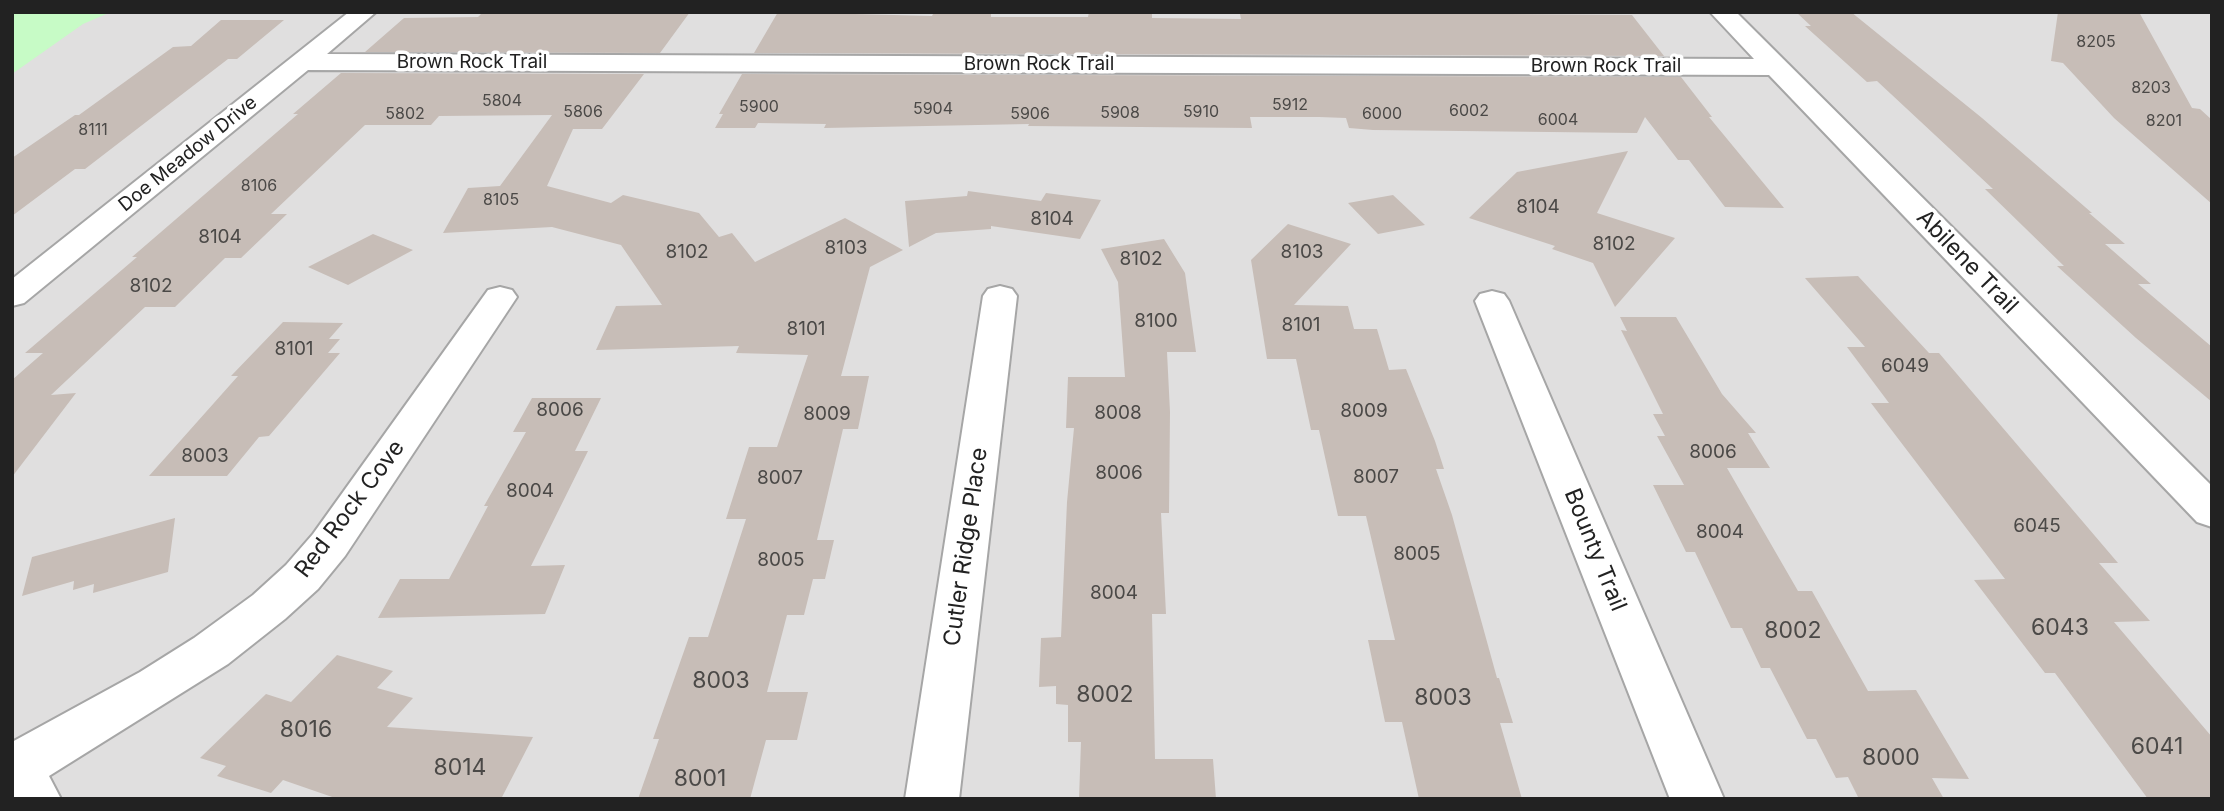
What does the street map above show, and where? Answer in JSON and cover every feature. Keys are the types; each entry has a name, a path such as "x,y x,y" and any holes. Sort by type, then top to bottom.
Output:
{"street":[{"name":"Doe Meadow Drive","path":"12,296 364,12"},
{"name":"Abilene Trail","path":"1722,12 2212,512"},
{"name":"Brown Rock Trail","path":"302,62 1775,67"},
{"name":"Cutler Ridge Place","path":"932,799 1000,296"},
{"name":"Red Rock Cove","path":"20,777 211,651 269,607 302,577 329,545 500,297"},
{"name":"Bounty Trail","path":"1492,300 1697,799"}],"shaded area":[{"path":"12,12 2212,12 2212,799 12,799"}],"green space":[{"path":"12,12 111,12 83,24 12,74"}],"building":[{"path":"483,12 690,12 660,53 365,52 404,18 478,17"},
{"path":"778,12 932,16 934,12 991,12 991,17 1088,17 1089,12 1152,12 1152,18 1241,19 1240,14 1261,12 1632,15 1664,56 754,53"},
{"path":"1796,12 1851,12 1982,118 2092,213 2089,213 2125,244 2105,244 2151,284 2138,284 2212,347 2212,402 2057,266 2064,266 1985,189 1993,189 1877,81 1867,82 1805,26 1811,26"},
{"path":"2058,12 2139,12 2192,108 2200,109 2212,120 2212,204 2114,118 2063,63 2051,61"},
{"path":"221,20 284,20 237,59 228,59 85,169 75,169 12,216 12,158 75,115 79,115 173,47 191,46"},
{"path":"341,73 644,74 602,129 573,129 547,186 611,203 623,195 699,213 719,237 732,233 755,262 845,218 903,250 870,267 841,376 869,376 858,429 843,429 817,540 834,540 825,579 813,579 804,615 787,615 767,692 808,692 797,740 766,740 750,799 638,799 659,739 653,739 689,637 708,637 746,519 726,519 749,447 777,447 808,355 736,353 739,346 596,350 616,306 662,305 621,245 552,227 443,233 468,188 500,186 552,115 439,116 431,125 365,125 271,214 287,214 241,258 225,258 175,307 145,307 51,395 76,393 12,477 12,380 43,353 25,353 137,257 132,257 298,114 293,114"},
{"path":"742,74 1681,77 1712,117 1709,117 1784,208 1725,207 1689,160 1678,160 1645,117 1637,133 1373,130 1349,128 1346,118 1319,117 1250,117 1252,128 1028,126 1029,124 824,128 826,124 758,123 755,128 715,128 723,114 719,114"},
{"path":"1628,151 1597,213 1675,238 1615,307 1593,263 1552,249 1555,246 1469,218 1517,172"},
{"path":"968,191 1041,201 1046,193 1101,200 1080,239 991,226 991,229 936,233 909,247 905,201 967,196"},
{"path":"1393,195 1425,225 1378,234 1348,203"},
{"path":"1288,224 1351,244 1294,305 1348,306 1354,329 1377,329 1389,370 1406,369 1444,469 1436,469 1452,515 1497,678 1513,723 1500,723 1522,799 1419,799 1402,722 1385,722 1368,640 1395,640 1366,516 1338,516 1319,430 1311,430 1296,359 1267,359 1251,260"},
{"path":"373,234 413,250 348,285 308,267"},
{"path":"1164,239 1185,273 1196,352 1167,352 1170,412 1169,513 1161,513 1166,614 1152,614 1155,759 1213,759 1216,799 1079,799 1081,742 1068,742 1068,705 1056,704 1056,686 1039,687 1041,638 1061,637 1067,502 1074,428 1066,428 1068,377 1125,377 1118,282 1101,249"},
{"path":"1858,276 1929,353 1939,353 2118,563 2099,563 2150,621 2114,622 2212,737 2212,799 2148,799 2055,673 2045,673 1974,580 2005,579 1871,403 1889,403 1847,347 1865,347 1805,278"},
{"path":"1620,317 1676,317 1722,394 1756,433 1748,433 1770,468 1727,468 1798,591 1812,591 1868,691 1916,690 1969,779 1932,778 1944,799 1859,799 1848,777 1836,778 1816,739 1807,739 1770,668 1761,668 1742,628 1731,628 1695,552 1686,552 1653,485 1684,485 1657,436 1665,436 1653,414 1663,414 1621,330 1627,331"},
{"path":"283,322 343,323 329,339 340,339 328,353 340,353 269,436 259,437 227,476 149,476 238,376 231,376"},
{"path":"532,398 601,398 575,451 588,451 531,566 565,565 545,614 378,618 400,579 449,579 488,506 484,506 526,432 513,432"},
{"path":"175,518 168,572 93,593 94,584 73,590 74,581 22,596 32,557"},
{"path":"337,655 393,671 377,688 413,698 387,727 533,737 501,799 338,799 283,780 271,793 217,776 226,766 200,758 266,694 291,702"}]}
